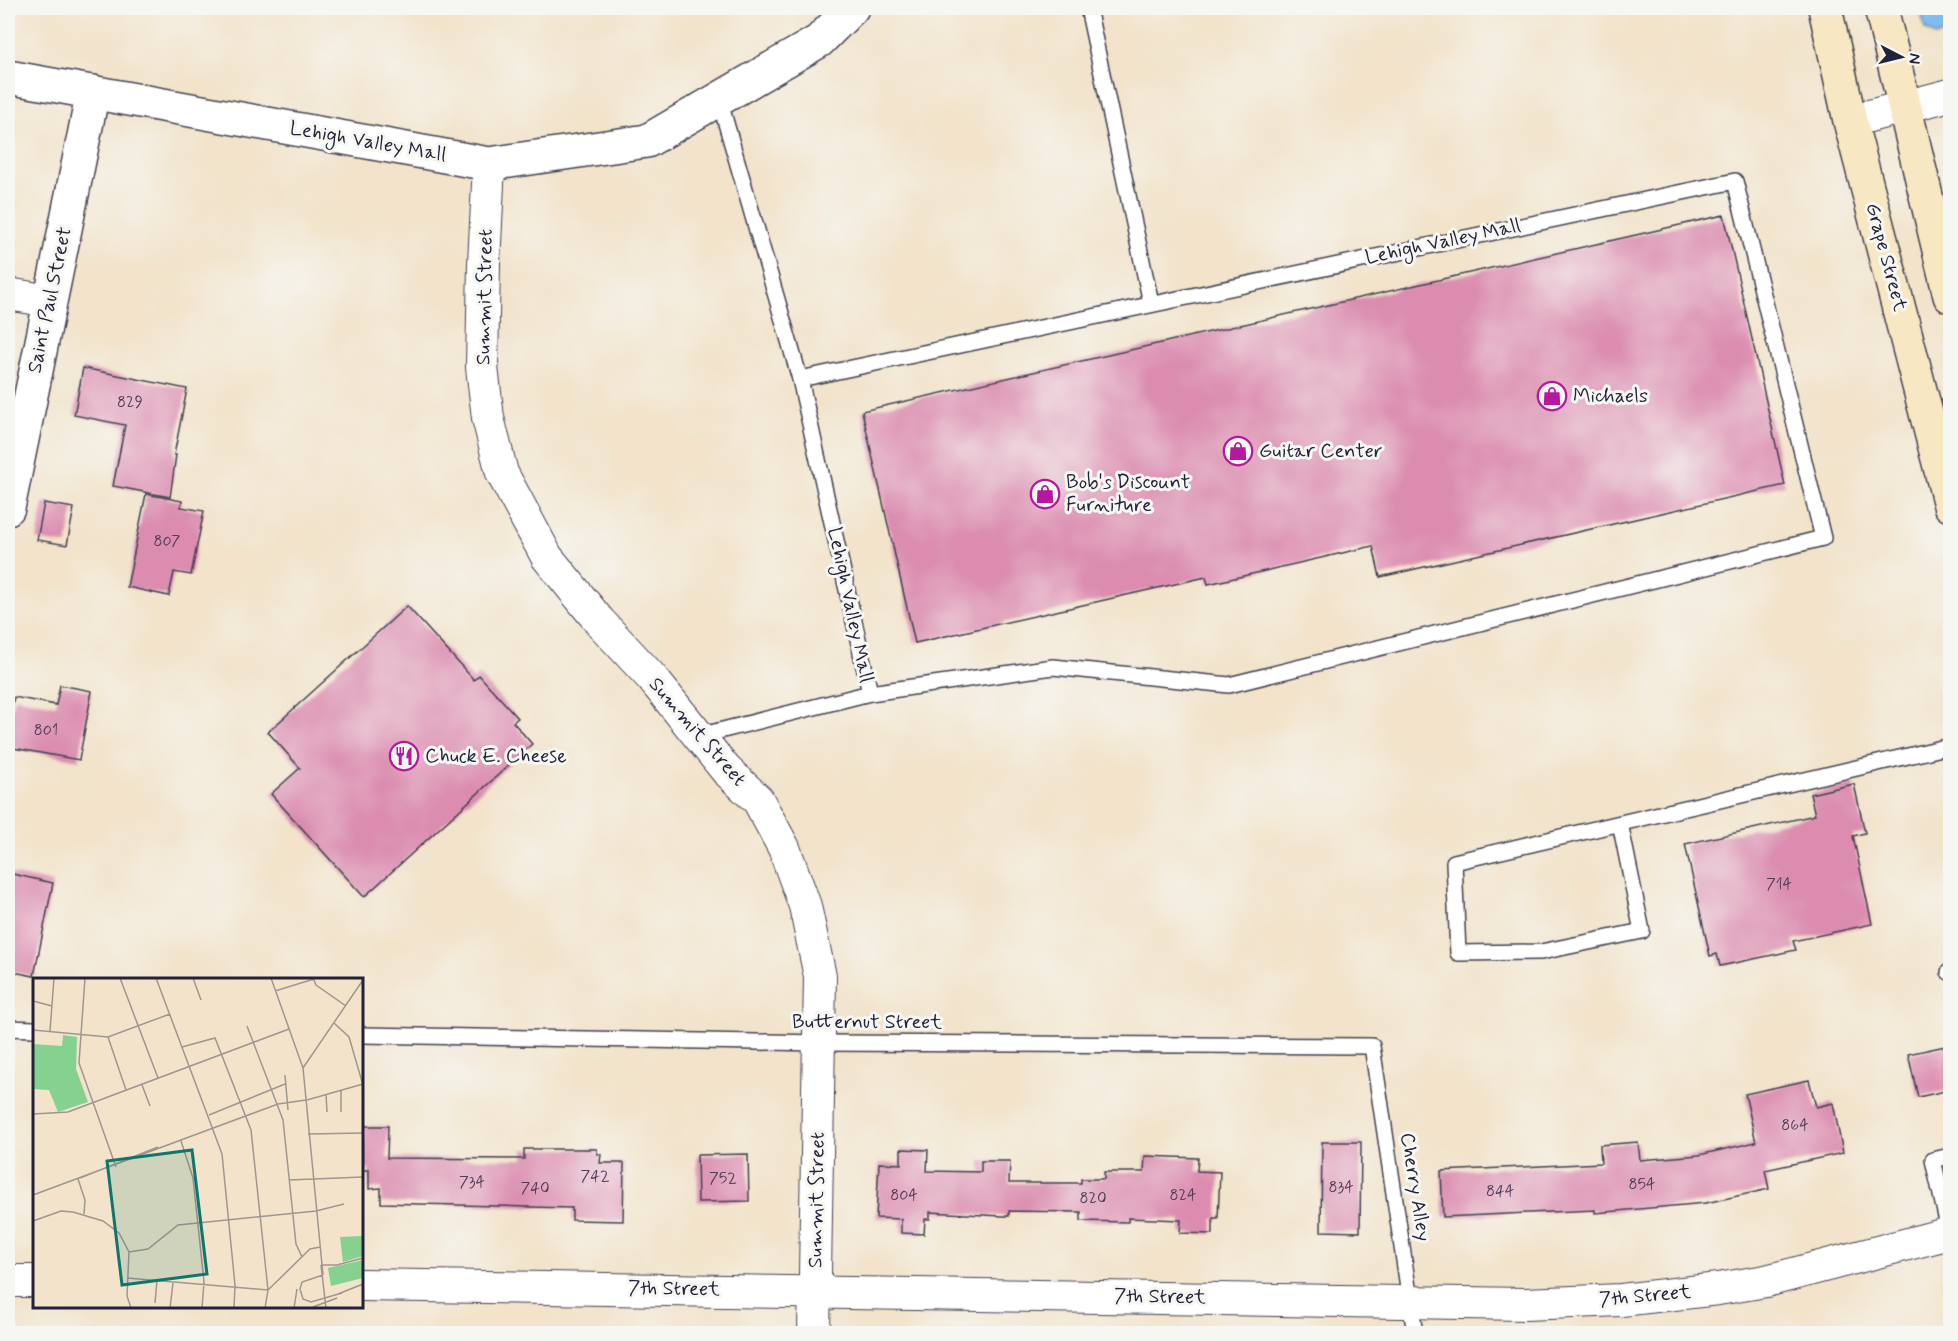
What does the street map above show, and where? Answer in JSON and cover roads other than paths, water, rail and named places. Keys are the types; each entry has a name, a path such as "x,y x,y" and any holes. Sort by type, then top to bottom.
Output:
{"main road":[{"name":"Grape Street","path":"1825,8 1850,121 1950,505"},
{"path":"1881,8 1950,296"}],"street":[{"name":"Lehigh Valley Mall","path":"8,77 489,164 647,141 819,41 852,8"},
{"name":"Saint Paul Street","path":"8,508 93,92"},
{"path":"1850,121 1950,95"},
{"name":"Summit Street","path":"489,164 483,263 482,367 488,418 502,473 547,557 600,622 652,678 726,770 758,800 784,848 805,906 820,976 814,1334"},
{"path":"8,294 50,302"},
{"name":"7th Street","path":"363,1285 1525,1304 1621,1300 1718,1289 1766,1281 1950,1234"},
{"path":"8,1281 33,1281"}],"lane":[{"path":"1088,8 1151,303"},
{"name":"Lehigh Valley Mall","path":"719,99 800,379 870,693"},
{"name":"Lehigh Valley Mall","path":"699,736 870,693 1053,667 1229,685 1823,538 1735,181 800,379"},
{"path":"1620,823 1642,931 1541,952 1458,953 1454,862 1620,823 1950,746"},
{"path":"8,1029 33,1029"},
{"name":"Butternut Street","path":"363,1035 820,1043 1372,1046"},
{"name":"Cherry Alley","path":"1372,1046 1415,1334"},
{"path":"1950,1156 1933,1160 1950,1234"}],"water":[{"path":"1920,8 1950,8 1950,32 1935,36 1925,29"}],"place":[{"name":"Michaels","path":"1552,396"},
{"name":"Guitar Center","path":"1238,451"},
{"name":"Bob's Discount Furniture","path":"1045,494"},
{"name":"Chuck E. Cheese","path":"404,756"}]}
